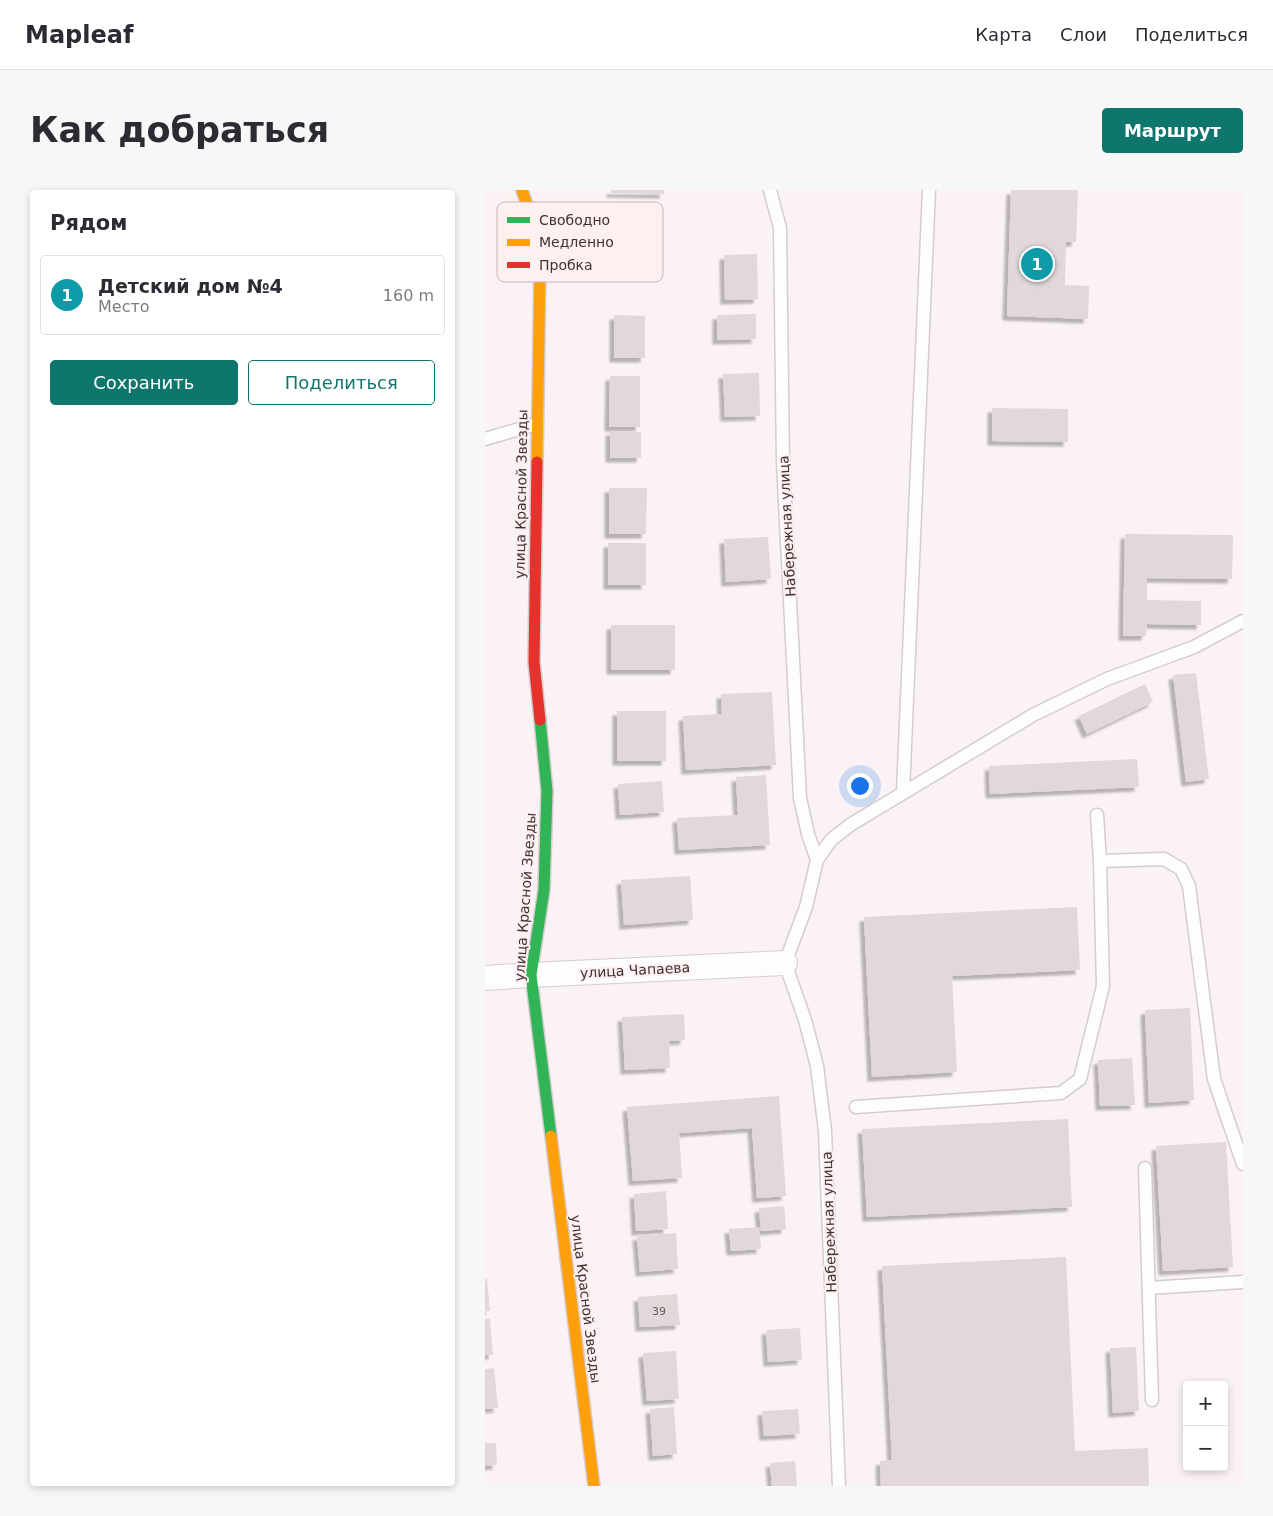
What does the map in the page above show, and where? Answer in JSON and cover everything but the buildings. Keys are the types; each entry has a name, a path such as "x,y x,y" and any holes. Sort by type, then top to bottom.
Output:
{"street":[{"name":"улица Красной Звезды","path":"522,190 526,202"},
{"name":"улица Красной Звезды","path":"540,282 533,662 547,791 543,890 531,975 594,1486"},
{"name":"улица Чапаева","path":"485,978 785,963"}],"lane":[{"name":"Набережная улица","path":"770,190 780,228 783,462 800,798 808,834 817,860"},
{"path":"903,792 929,190"},
{"path":"485,439 537,424"},
{"path":"785,963 806,907 817,860 831,840 849,825 1033,715 1107,680 1194,647 1243,620"},
{"path":"856,1107 1061,1093 1080,1078 1103,986 1097,815"},
{"path":"1100,861 1164,859 1181,869 1189,886 1214,1079 1243,1164"},
{"name":"Набережная улица","path":"785,963 805,1020 817,1066 825,1131 839,1486"},
{"path":"1145,1168 1152,1400"},
{"path":"1149,1288 1243,1282"}],"traffic: fast":[{"path":"540,720 547,791 544,890 531,975 551,1136"}],"traffic: slow":[{"path":"522,190 526,202"},
{"path":"537,462 540,282"},
{"path":"551,1136 594,1486"}],"traffic: jam":[{"path":"537,462 534,662 540,720"}],"place":[{"name":"Детский дом №4","path":"1037,264"}]}
